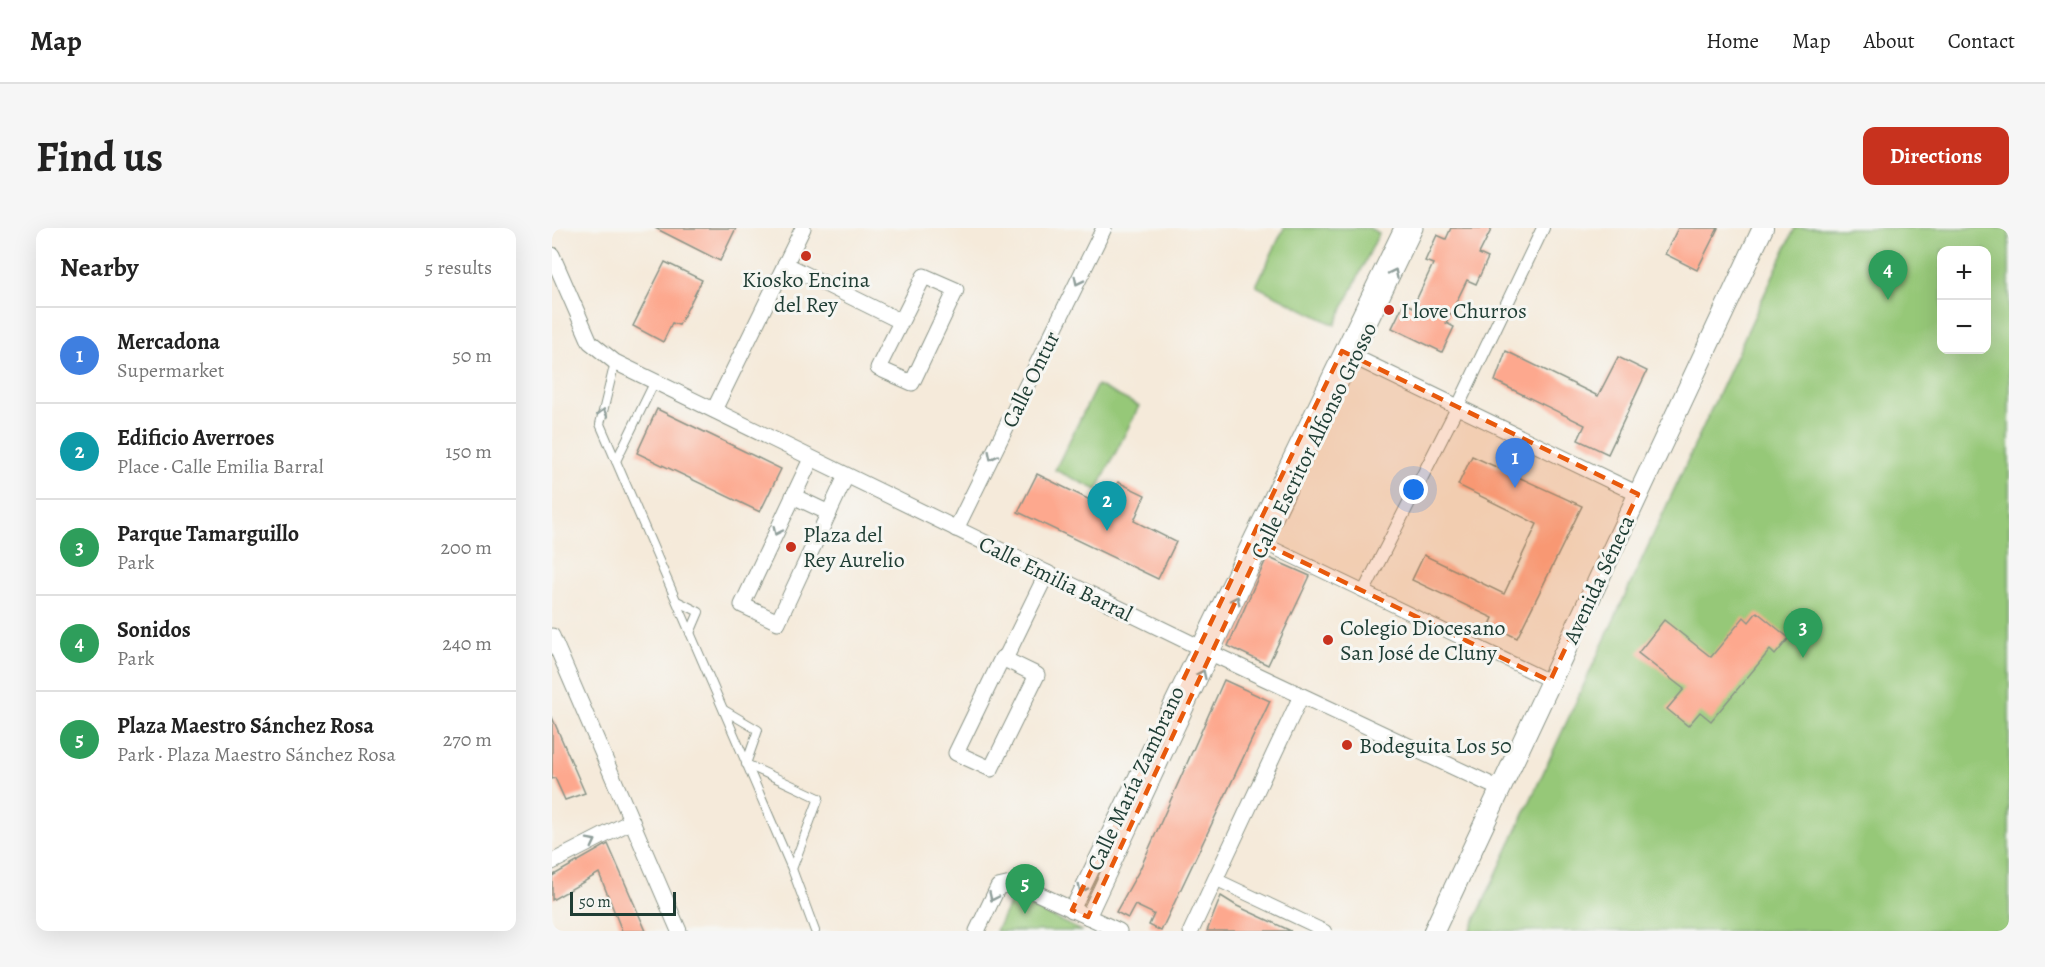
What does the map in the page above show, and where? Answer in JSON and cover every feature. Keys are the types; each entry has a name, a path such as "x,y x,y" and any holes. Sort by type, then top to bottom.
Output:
{"street":[{"path":"714,410 803,228"},
{"name":"Calle Ontur","path":"956,529 1104,228"},
{"name":"Calle Escritor Alfonso Grosso","path":"1204,650 1263,543 1402,228"},
{"name":"Calle Escritor Alfonso Grosso","path":"1204,650 1348,353 1415,228"},
{"path":"1364,591 1458,406 1543,228"},
{"name":"Avenida Séneca","path":"1434,931 1763,228"},
{"name":"Calle Emilia Barral","path":"552,255 590,342 615,362 1204,650 1500,789"},
{"path":"785,264 900,321"},
{"path":"924,276 956,290 912,383 878,368 900,321 924,276"},
{"path":"1348,353 1638,494"},
{"path":"811,459 742,605 778,622 846,476"},
{"path":"794,496 829,513"},
{"path":"1263,543 1550,681"},
{"path":"1005,659 1036,675 990,769 956,753 1002,658 1005,659 1047,573"},
{"path":"552,636 679,931"},
{"name":"Calle María Zambrano","path":"1072,910 1204,650"},
{"name":"Calle María Zambrano","path":"1088,917 1204,650"},
{"path":"1191,931 1301,696"},
{"path":"552,862 632,821"},
{"path":"1215,879 1326,931"},
{"path":"977,931 998,887 1015,884 1119,931"}],"lane":[{"path":"615,362 600,424 792,869 815,931"},
{"path":"616,461 655,381"},
{"path":"676,601 699,612 690,633"},
{"path":"723,710 758,730 746,764"},
{"path":"746,764 819,798 792,869"}],"highlighted area":[{"path":"1342,351 1638,494 1550,681 1263,543 1088,917 1072,910"}],"green space":[{"path":"1284,228 1369,228 1379,233 1335,325 1256,286"},
{"path":"1795,228 2009,228 2009,931 1470,931"},
{"path":"1097,385 1139,406 1097,490 1055,470"},
{"path":"1012,898 1082,931 996,931"}],"building":[{"path":"655,228 736,228 720,261"},
{"path":"1451,228 1492,228 1479,254 1488,258 1476,284 1467,280 1446,323 1454,327 1442,352 1392,328 1404,303 1413,307 1433,264 1425,261 1437,235 1446,239"},
{"path":"1678,228 1718,228 1697,270 1665,254"},
{"path":"665,262 702,280 679,325 672,323 663,342 633,326"},
{"path":"1506,351 1598,396 1618,357 1647,371 1608,454 1578,440 1585,425 1495,381"},
{"path":"657,409 781,469 760,512 637,453"},
{"path":"1472,456 1582,506 1517,638 1490,625 1493,618 1412,580 1424,555 1504,594 1537,524 1458,485"},
{"path":"1037,474 1106,508 1118,482 1145,495 1134,521 1176,542 1158,579 1018,512"},
{"path":"1267,557 1310,576 1268,665 1228,646"},
{"path":"1757,612 1789,638 1775,655 1770,650 1711,721 1700,712 1688,726 1667,709 1684,689 1638,653 1664,620 1711,657 1744,617 1749,622"},
{"path":"1224,680 1270,701 1161,931 1149,925 1154,914 1135,905 1128,918 1116,912 1140,869"},
{"path":"552,717 585,793 565,800 555,778 552,779"},
{"path":"608,844 646,931 622,931 599,873 552,900 552,876"},
{"path":"1221,896 1237,906 1291,931 1207,931"}],"place":[{"name":"Kiosko Encina del Rey","path":"806,256"},
{"name":"Sonidos","path":"1888,300"},
{"name":"I love Churros","path":"1389,310"},
{"name":"Mercadona","path":"1515,488"},
{"name":"Edificio Averroes","path":"1107,531"},
{"name":"Plaza del Rey Aurelio","path":"791,547"},
{"name":"Colegio Diocesano San José de Cluny","path":"1328,640"},
{"name":"Parque Tamarguillo","path":"1803,658"},
{"name":"Bodeguita Los 50","path":"1347,745"},
{"name":"Plaza Maestro Sánchez Rosa","path":"1025,914"}]}
